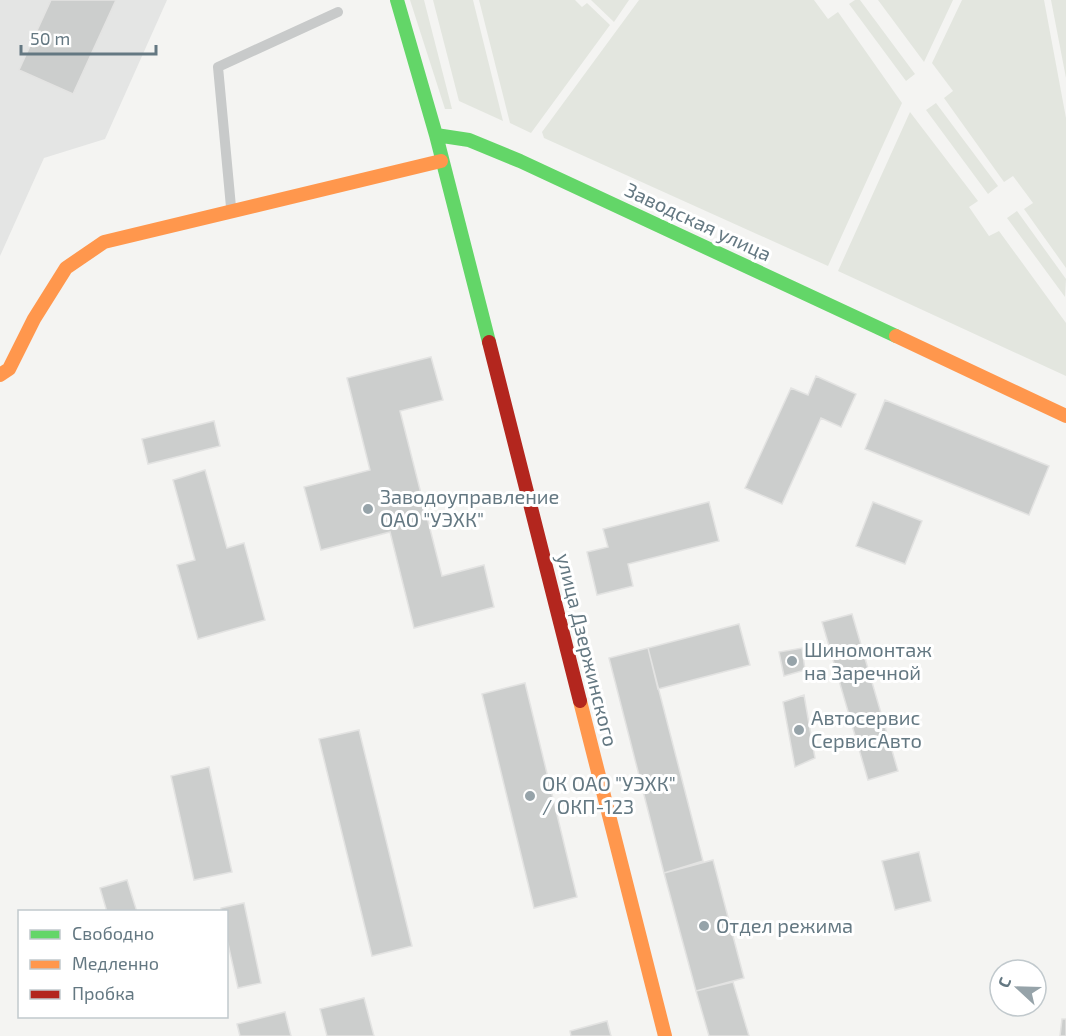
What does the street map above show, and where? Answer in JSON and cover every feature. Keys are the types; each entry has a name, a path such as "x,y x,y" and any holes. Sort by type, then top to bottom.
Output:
{"street":[{"path":"397,0 436,135"},
{"name":"улица Дзержинского","path":"436,135 665,1036"},
{"name":"Заводская улица","path":"436,135 469,140 520,161 1066,416"},
{"path":"0,375 9,369 34,319 66,268 104,242 441,161"}],"lane":[{"path":"232,210 218,68 338,12"}],"shaded area":[{"path":"0,0 167,0 105,139 44,158 0,256"},
{"path":"410,0 424,0 452,109 445,109"},
{"path":"433,0 473,0 503,121 459,101"},
{"path":"479,0 575,0 582,7 587,3 610,25 531,133 510,123"},
{"path":"591,0 629,0 614,22"},
{"path":"639,0 814,0 828,19 838,12 902,103 828,266 544,138 542,132"},
{"path":"860,0 915,74 906,81 849,4"},
{"path":"878,0 953,0 924,62"},
{"path":"962,0 1044,0 1066,118 1066,268 1024,209 1033,203 1013,176 1004,182 944,98 953,91 932,63"},
{"path":"1051,0 1066,0 1066,78"},
{"path":"936,103 998,186 988,194 926,110"},
{"path":"910,112 978,201 969,207 989,236 999,231 1066,323 1066,376 838,271"},
{"path":"1017,211 1066,279 1065,297 1007,218"}],"building":[{"path":"51,0 116,0 73,94 19,70"},
{"name":"Заводоуправление ОАО \"УЭХК\"","path":"431,357 443,400 400,411 442,576 484,565 494,607 414,628 390,532 321,550 304,487 370,470 347,378"},
{"path":"816,376 856,394 841,427 821,418 782,504 745,488 791,388 808,395"},
{"path":"885,400 1049,466 1029,515 865,449"},
{"path":"214,421 220,446 148,464 142,439"},
{"path":"205,470 227,548 244,543 265,620 198,639 177,565 195,560 173,480"},
{"path":"709,502 719,541 628,564 633,586 597,595 587,552 608,547 603,529"},
{"path":"873,502 922,521 905,564 856,546"},
{"path":"852,614 898,771 868,780 822,622"},
{"path":"739,624 750,665 658,689 648,648"},
{"path":"648,648 703,861 664,873 609,658"},
{"name":"Шиномонтаж на Заречной","path":"802,648 805,670 784,676 779,652"},
{"name":"ОК ОАО \"УЭХК\" / ОКП-123","path":"525,683 577,897 534,908 482,694"},
{"name":"Автосервис СервисАвто","path":"804,695 815,758 795,767 783,702"},
{"path":"359,730 412,946 372,956 319,739"},
{"path":"209,767 232,872 194,880 171,776"},
{"path":"919,852 931,901 895,910 882,861"},
{"name":"Отдел режима","path":"713,860 744,978 696,991 664,873"},
{"path":"127,880 136,910 106,910 100,888"},
{"path":"244,903 261,983 238,988 228,944 228,910 221,910 221,908"},
{"path":"733,982 749,1036 709,1036 696,991"},
{"path":"364,998 374,1036 327,1036 320,1009"},
{"path":"285,1012 291,1036 240,1036 237,1024"},
{"path":"1062,1019 1066,1019 1066,1036 1060,1036"},
{"path":"607,1021 611,1036 571,1036 570,1031"}],"traffic: fast":[{"path":"397,0 436,135 489,342"},
{"path":"436,135 469,140 520,161 896,336"}],"traffic: slow":[{"path":"0,375 9,369 34,319 66,268 104,242 441,161"},
{"path":"896,336 1066,416"},
{"path":"580,701 665,1036"}],"traffic: jam":[{"path":"489,342 580,701"}],"place":[{"name":"Заводоуправление ОАО \"УЭХК\"","path":"368,509"},
{"name":"Шиномонтаж на Заречной","path":"792,661"},
{"name":"Автосервис СервисАвто","path":"799,730"},
{"name":"ОК ОАО \"УЭХК\" / ОКП-123","path":"530,796"},
{"name":"Отдел режима","path":"704,926"}]}
